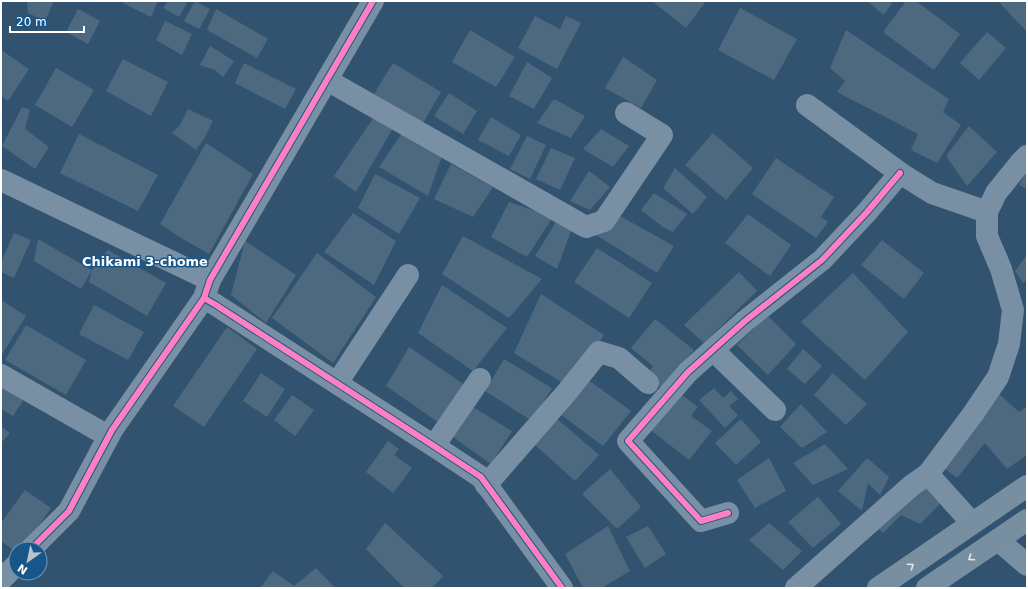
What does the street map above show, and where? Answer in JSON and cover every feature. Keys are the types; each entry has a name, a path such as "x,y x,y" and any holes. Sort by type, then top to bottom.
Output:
{"highway":[{"path":"878,588 1027,486"},
{"path":"927,588 1027,520"}],"street":[{"path":"39,541 69,511 108,436 207,289 373,1"},
{"path":"327,80 586,227 604,221 662,135 626,113"},
{"path":"806,105 900,173 932,193 987,212"},
{"path":"796,588 911,486 928,474 998,377 1009,344 1012,310 1001,269 986,236 987,212 996,193 1027,156"},
{"path":"728,513 701,521 628,440 688,372 745,321 822,260 867,212 900,173"},
{"path":"1,180 207,289 337,383 481,477 562,588"},
{"path":"337,383 408,275"},
{"path":"713,350 775,410"},
{"path":"486,485 567,392 599,352 619,358 648,382"},
{"path":"1,376 108,436"},
{"path":"434,446 480,379"},
{"path":"928,474 972,523"},
{"path":"998,540 1027,565"}],"building":[{"path":"27,1 50,1 53,3 45,21 28,13"},
{"path":"124,1 158,1 151,17 123,3"},
{"path":"168,1 188,1 179,17 163,8"},
{"path":"195,1 210,9 199,29 184,21"},
{"path":"652,1 706,1 686,28"},
{"path":"867,1 893,1 884,15"},
{"path":"906,1 916,1 960,34 934,70 883,32"},
{"path":"998,1 1027,1 1027,32"},
{"path":"740,8 797,39 774,80 718,50"},
{"path":"78,9 100,21 88,44 66,32"},
{"path":"216,9 268,39 257,58 207,30"},
{"path":"535,16 560,29 566,16 581,23 557,69 518,48"},
{"path":"165,21 192,34 182,55 156,40"},
{"path":"470,30 515,57 496,87 452,62"},
{"path":"846,30 949,99 943,112 961,125 937,163 911,150 918,134 837,92 845,81 830,68"},
{"path":"987,32 1006,48 979,80 960,63"},
{"path":"210,46 234,61 223,77 215,70 200,65"},
{"path":"1,50 29,69 8,101 1,96"},
{"path":"623,57 657,80 641,108 605,88"},
{"path":"123,59 168,82 151,116 106,91"},
{"path":"527,62 552,78 534,109 509,96"},
{"path":"244,63 296,89 285,109 235,83"},
{"path":"393,63 441,92 423,123 374,94"},
{"path":"56,68 94,90 72,127 35,105"},
{"path":"449,93 477,111 463,134 434,116"},
{"path":"554,99 585,116 571,138 537,123"},
{"path":"22,107 30,110 25,129 49,147 35,169 2,146"},
{"path":"188,109 213,121 196,150 172,133 180,125"},
{"path":"374,117 393,128 356,192 334,176"},
{"path":"491,117 521,135 509,156 478,140"},
{"path":"969,126 997,152 967,186 946,156"},
{"path":"601,129 629,146 613,167 583,149"},
{"path":"402,133 442,156 428,196 379,167"},
{"path":"713,133 753,168 726,200 685,165"},
{"path":"79,134 158,175 138,211 60,173"},
{"path":"527,136 546,145 530,179 510,169"},
{"path":"206,143 253,174 209,254 160,224"},
{"path":"551,148 575,158 560,190 536,179"},
{"path":"776,158 834,197 821,217 828,222 816,238 752,194"},
{"path":"451,164 493,187 473,217 434,199"},
{"path":"675,168 707,197 693,214 663,188"},
{"path":"589,171 610,187 590,210 570,201"},
{"path":"1027,171 1027,189 1019,185"},
{"path":"375,174 420,198 399,234 358,208"},
{"path":"654,193 687,214 673,232 663,227 641,210"},
{"path":"509,202 553,217 527,257 491,237"},
{"path":"353,213 396,241 374,285 324,252"},
{"path":"748,214 791,245 770,276 725,243"},
{"path":"620,216 674,246 657,273 596,235"},
{"path":"556,222 571,231 557,269 535,256"},
{"path":"14,233 31,240 14,278 1,272 1,262"},
{"path":"463,236 542,279 509,318 442,274"},
{"path":"38,239 92,270 81,289 34,261"},
{"path":"882,240 924,273 904,299 861,265"},
{"path":"245,241 296,275 266,323 231,295"},
{"path":"597,248 652,283 629,318 574,282"},
{"path":"108,250 166,283 147,316 89,282 92,270"},
{"path":"317,253 376,297 333,363 272,318"},
{"path":"1026,256 1027,280 1023,283 1015,271"},
{"path":"739,272 757,291 704,343 684,325"},
{"path":"853,273 908,332 865,380 801,322"},
{"path":"442,285 507,328 473,371 418,333"},
{"path":"541,294 604,335 571,388 514,353"},
{"path":"1,300 26,316 1,356"},
{"path":"94,305 144,332 128,360 79,334"},
{"path":"767,315 796,344 768,375 737,345"},
{"path":"655,319 694,350 661,388 646,376 653,366 631,348"},
{"path":"26,325 86,360 66,395 5,360"},
{"path":"227,327 257,349 204,427 173,406"},
{"path":"409,347 468,387 445,427 386,386"},
{"path":"803,349 822,366 805,384 787,369"},
{"path":"504,359 552,388 532,421 485,391"},
{"path":"261,373 285,389 267,417 243,401"},
{"path":"833,373 867,404 846,425 814,395"},
{"path":"587,379 631,411 603,446 560,414"},
{"path":"1,384 24,399 13,416 1,409"},
{"path":"714,388 723,398 731,391 738,399 729,406 738,415 725,428 699,400"},
{"path":"677,391 698,407 691,416 712,431 689,460 648,428"},
{"path":"997,392 1019,412 1027,406 1027,455 1007,469 985,443 957,478 940,465"},
{"path":"292,395 314,410 295,436 274,420"},
{"path":"801,404 827,432 802,448 780,427"},
{"path":"473,407 512,431 491,464 450,435"},
{"path":"555,417 599,455 575,481 534,444"},
{"path":"741,419 761,442 736,465 715,443"},
{"path":"1,426 10,433 1,443"},
{"path":"388,441 399,449 394,455 412,468 393,493 366,472"},
{"path":"825,444 848,469 813,485 793,463"},
{"path":"769,458 786,491 755,508 737,480"},
{"path":"867,458 889,477 880,495 868,483 862,511 838,491"},
{"path":"610,469 641,507 617,529 582,494"},
{"path":"923,484 941,503 920,524 901,515 883,533 875,525"},
{"path":"25,490 51,508 28,541 8,541 8,546 1,541 1,523"},
{"path":"818,497 841,524 813,548 788,522"},
{"path":"385,523 443,576 432,588 404,588 366,549"},
{"path":"769,523 802,551 783,570 749,540"},
{"path":"608,526 630,571 602,588 583,588 565,554"},
{"path":"648,526 666,554 645,568 626,537"},
{"path":"316,568 335,588 260,588 273,571 294,586"}],"cycle path":[{"path":"39,541 69,511 112,430 204,298 210,280 373,1"},
{"path":"728,513 701,521 628,441 688,372 745,321 822,260 867,212 900,173"},
{"path":"204,298 481,477 562,588"}],"district":[{"name":"Chikami 3-chome","path":"145,261"}]}
